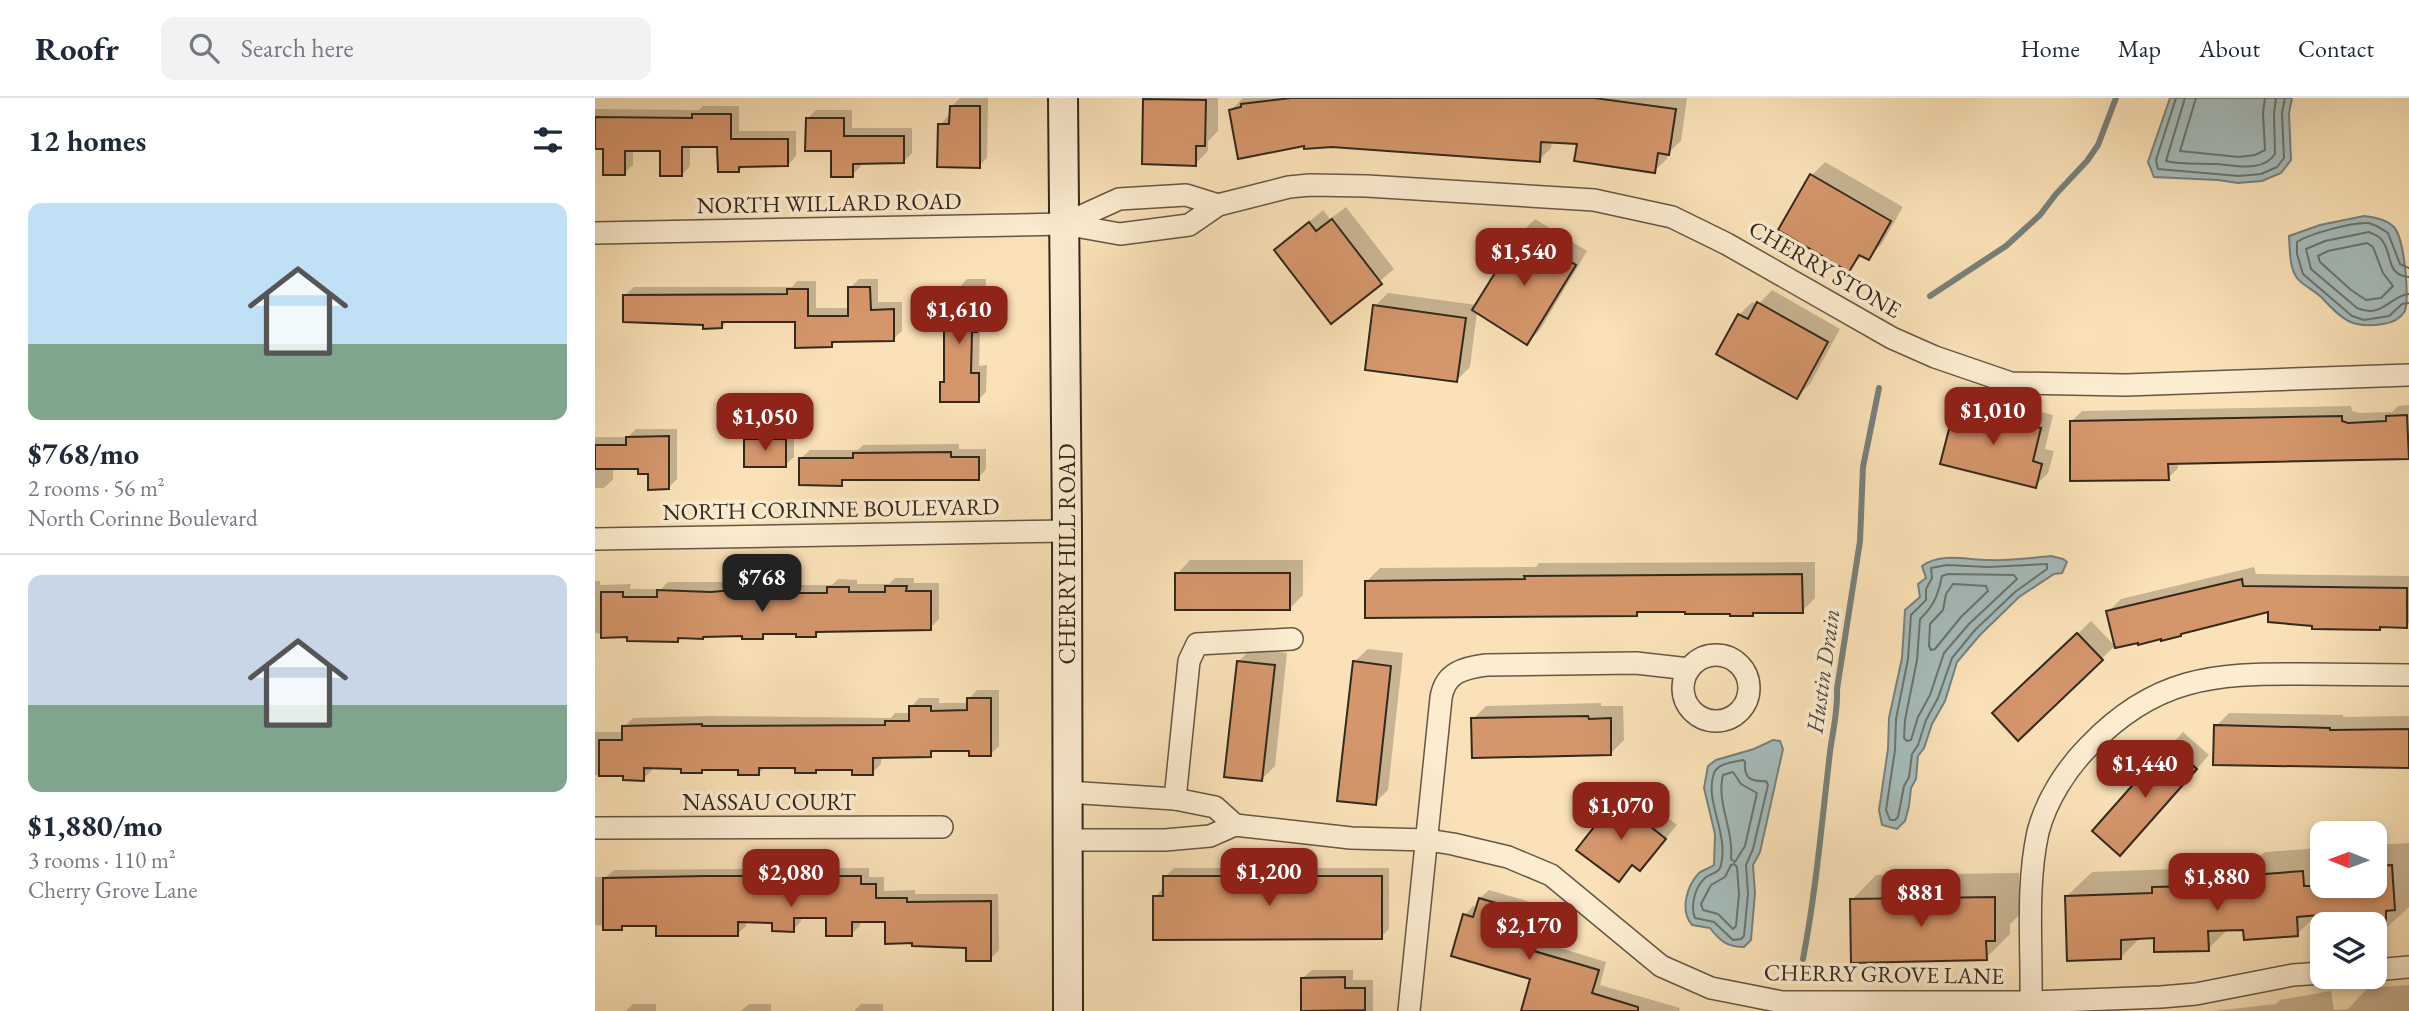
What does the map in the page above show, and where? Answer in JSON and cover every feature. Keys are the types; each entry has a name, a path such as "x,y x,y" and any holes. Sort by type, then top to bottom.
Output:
{"main road":[{"name":"CHERRY HILL ROAD","path":"1063,98 1068,1011"}],"street":[{"name":"CHERRY STONE","path":"1064,224 1119,234 1189,225 1218,205 1289,187 1310,185 1558,197 1622,205 1672,217 1705,232 1892,338 1935,357 2011,383 2126,385 2409,375"},
{"path":"1064,224 1119,199 1186,195 1218,205"},
{"name":"NORTH WILLARD ROAD","path":"595,233 1064,224"},
{"name":"NORTH CORINNE BOULEVARD","path":"595,539 1067,531"},
{"path":"1175,799 1189,661 1198,644 1292,639"},
{"path":"1409,1011 1443,688 1455,673 1486,664 1636,663 1689,669"},
{"path":"2031,1002 2032,878 2039,830 2062,779 2080,755 2109,725 2152,697 2183,684 2215,677 2251,674 2409,675"},
{"name":"CHERRY GROVE LANE","path":"1066,792 1175,799 1215,807 1235,825"},
{"name":"CHERRY GROVE LANE","path":"1066,840 1165,840 1210,836 1235,825 1352,838 1427,840 1508,857 1551,876 1661,966 1711,988 1752,998 1817,1004 2031,1002 2196,994 2310,974"},
{"name":"NASSAU COURT","path":"595,828 942,827"},
{"path":"2387,969 2409,967"}],"water":[{"path":"2170,98 2292,98 2289,113 2291,160 2281,173 2262,181 2238,183 2154,177 2148,162"},
{"path":"2364,216 2380,219 2394,227 2401,244 2406,304 2405,311 2393,322 2363,325 2349,321 2294,274 2289,236 2320,225"},
{"path":"2051,556 2067,562 2062,573 2054,574 2019,597 1957,662 1945,701 1918,756 1916,779 1911,788 1905,821 1897,829 1882,825 1879,810 1888,749 1889,718 1902,658 1905,610 1920,597 1918,584 1926,578 1922,566 1946,558 2004,560"},
{"path":"1773,740 1780,741 1783,749 1760,852 1753,865 1755,893 1751,940 1744,947 1733,946 1721,940 1710,928 1692,925 1686,913 1686,899 1691,885 1699,873 1714,865 1715,834 1704,788 1708,766 1716,760 1754,749"}],"building":[{"path":"1291,98 1594,98 1676,109 1669,155 1658,153 1655,173 1574,161 1577,144 1541,142 1540,162 1332,147 1304,149 1304,146 1238,159 1229,110 1241,107 1241,104"},
{"path":"1143,99 1206,100 1205,146 1196,146 1196,166 1142,164"},
{"path":"950,106 980,106 980,168 937,167 938,124 949,124"},
{"path":"692,114 731,114 731,139 788,139 788,166 739,167 739,172 718,172 717,147 682,147 682,176 660,176 660,151 625,151 625,175 603,175 603,149 595,149 595,117 692,118"},
{"path":"806,118 844,118 844,136 904,136 904,163 853,164 853,177 831,177 831,151 805,151"},
{"path":"1810,174 1891,221 1869,260 1859,255 1849,272 1778,230"},
{"path":"1332,219 1382,284 1331,324 1274,250 1309,222 1316,231"},
{"path":"1521,231 1576,265 1527,345 1472,310"},
{"path":"848,287 870,287 871,310 894,309 894,341 832,342 832,347 795,348 795,322 722,322 722,328 703,329 703,325 623,322 623,295 787,294 787,289 808,289 808,316 848,316"},
{"path":"957,287 978,287 977,332 972,332 971,373 979,373 979,402 940,402 940,382 944,382 944,331 935,331 935,303 957,304"},
{"path":"1757,302 1828,342 1797,399 1716,354 1738,314 1748,319"},
{"path":"1373,305 1466,318 1457,382 1365,370"},
{"path":"1955,406 2041,428 2033,461 2042,464 2036,488 1940,464"},
{"path":"2407,415 2409,459 2168,464 2169,480 2070,481 2070,421 2342,416 2342,421 2348,423 2386,421 2386,416"},
{"path":"669,436 669,489 648,490 648,474 638,474 638,469 595,469 595,445 626,445 626,437"},
{"path":"744,439 786,439 786,467 744,467"},
{"path":"951,452 951,457 979,457 979,480 842,480 842,486 799,485 799,458 853,458 853,453"},
{"path":"1175,573 1290,573 1290,610 1175,610"},
{"path":"1802,574 1803,613 1730,616 1637,612 1637,616 1365,618 1365,581 1525,579 1524,576"},
{"path":"2242,579 2243,586 2407,588 2407,628 2312,629 2312,626 2268,622 2268,612 2161,641 2115,648 2106,611"},
{"path":"885,586 907,586 906,591 931,591 931,630 816,632 816,637 763,634 763,639 742,639 742,636 678,638 678,642 627,641 627,637 601,638 601,592 623,592 623,597 657,597 657,590 733,590 733,594 769,593 769,589 791,588 791,593 827,593 827,587 849,587 849,592 885,592"},
{"path":"2077,633 2103,660 2018,741 1992,713"},
{"path":"1237,661 1275,665 1262,781 1224,777"},
{"path":"1353,661 1391,666 1376,805 1337,801"},
{"path":"967,698 991,698 991,756 969,756 969,751 931,751 931,757 873,758 873,775 852,775 852,770 795,773 795,768 759,768 759,775 738,775 738,770 681,773 681,769 644,768 644,781 623,780 623,776 599,776 599,740 622,740 622,726 885,725 885,721 909,721 909,706 931,706 931,711 967,710"},
{"path":"1588,716 1589,719 1611,718 1611,755 1472,758 1471,718"},
{"path":"2214,725 2330,730 2409,729 2409,768 2213,765"},
{"path":"2169,744 2197,769 2120,856 2092,831"},
{"path":"1616,799 1666,839 1640,871 1632,865 1619,882 1576,850"},
{"path":"2387,865 2392,865 2395,910 2310,912 2310,916 2297,917 2298,936 2244,940 2243,930 2208,931 2209,951 2154,952 2154,938 2121,940 2121,959 2067,961 2065,896 2152,893 2152,887 2240,885 2239,876 2303,871 2304,886 2310,886 2310,898 2387,898"},
{"path":"861,876 861,884 876,884 876,898 907,898 907,902 991,901 991,961 966,961 966,948 912,946 912,943 885,944 885,922 852,922 852,936 826,936 826,918 794,918 794,932 772,931 772,923 738,922 738,936 656,936 656,926 622,926 622,930 603,930 603,878"},
{"path":"1163,876 1382,876 1382,939 1153,940 1153,896 1163,896"},
{"path":"1995,897 1995,941 1986,941 1987,960 1851,963 1850,899"},
{"path":"1479,898 1530,913 1520,947 1599,970 1592,993 1638,1007 1638,1011 1521,1011 1530,979 1451,956 1463,914 1473,917"},
{"path":"1345,977 1345,988 1365,988 1365,1010 1301,1011 1301,978"}],"waterway":[{"name":"Hustin Drain","path":"1930,296 2006,246 2040,215 2098,145 2116,98"},
{"name":"Hustin Drain","path":"1803,959 1815,882 1837,689 1860,541 1863,467 1879,388"}]}
